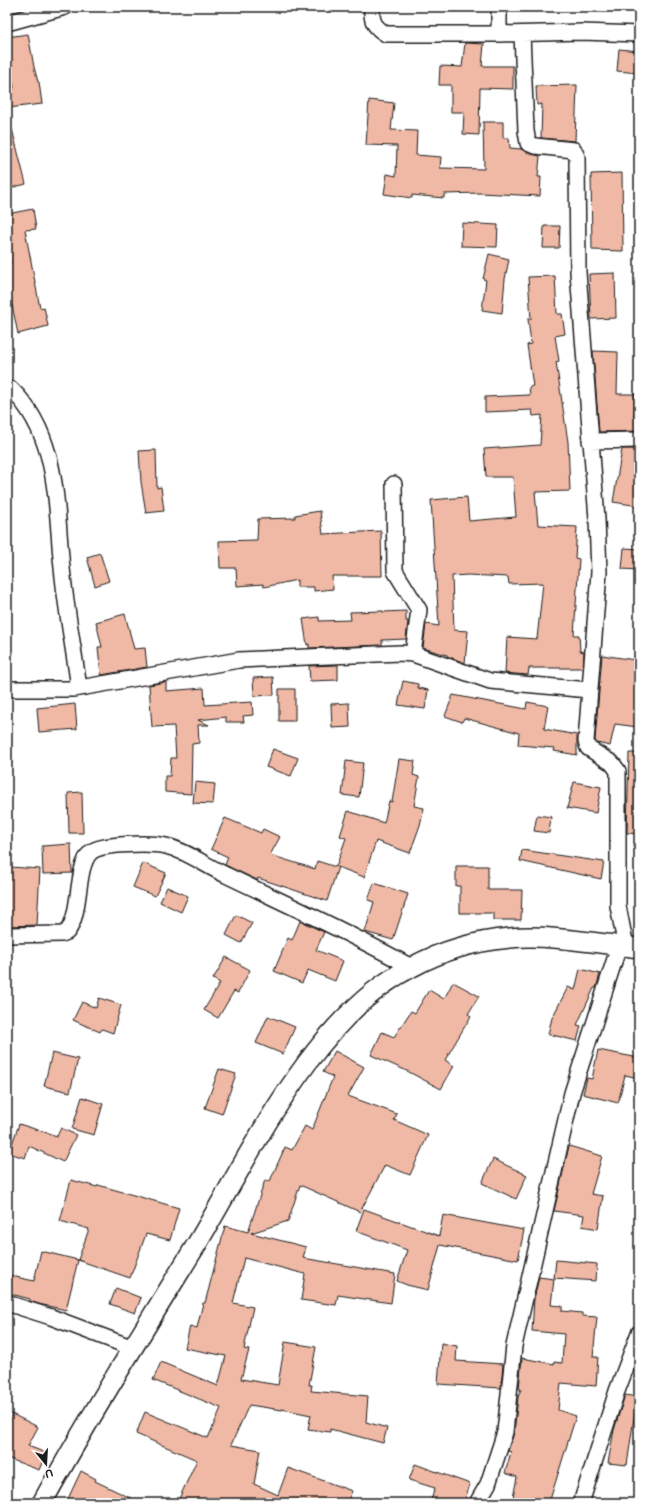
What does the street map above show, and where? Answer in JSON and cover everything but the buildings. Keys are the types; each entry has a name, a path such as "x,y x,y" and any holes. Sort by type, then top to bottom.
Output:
{"street":[{"path":"7,23 65,7"},
{"path":"372,7 371,18 376,28 386,34 522,34 582,32 639,34"},
{"path":"499,7 499,34"},
{"path":"477,1503 488,1484 505,1432 514,1346 572,1093 628,947 618,906 618,771 612,763 588,748 586,741 588,690 599,572 597,519 578,272 577,157 574,150 535,146 528,143 526,131 522,34"},
{"path":"8,388 19,397 37,422 48,450 54,484 63,577 79,688"},
{"path":"590,441 639,440"},
{"path":"394,484 395,571 419,610 413,654"},
{"path":"7,689 59,690 79,688 239,660 381,653 413,654 490,681 588,690"},
{"path":"7,935 62,934 67,932 72,921 85,862 93,851 109,846 165,846 177,850 214,870 360,938 411,967"},
{"path":"42,1503 281,1100 331,1033 352,1010 377,989 411,967 444,953 475,944 511,938 549,939 628,947"},
{"path":"7,1303 50,1317 133,1348"},
{"path":"581,1503 617,1391 639,1334"}]}
